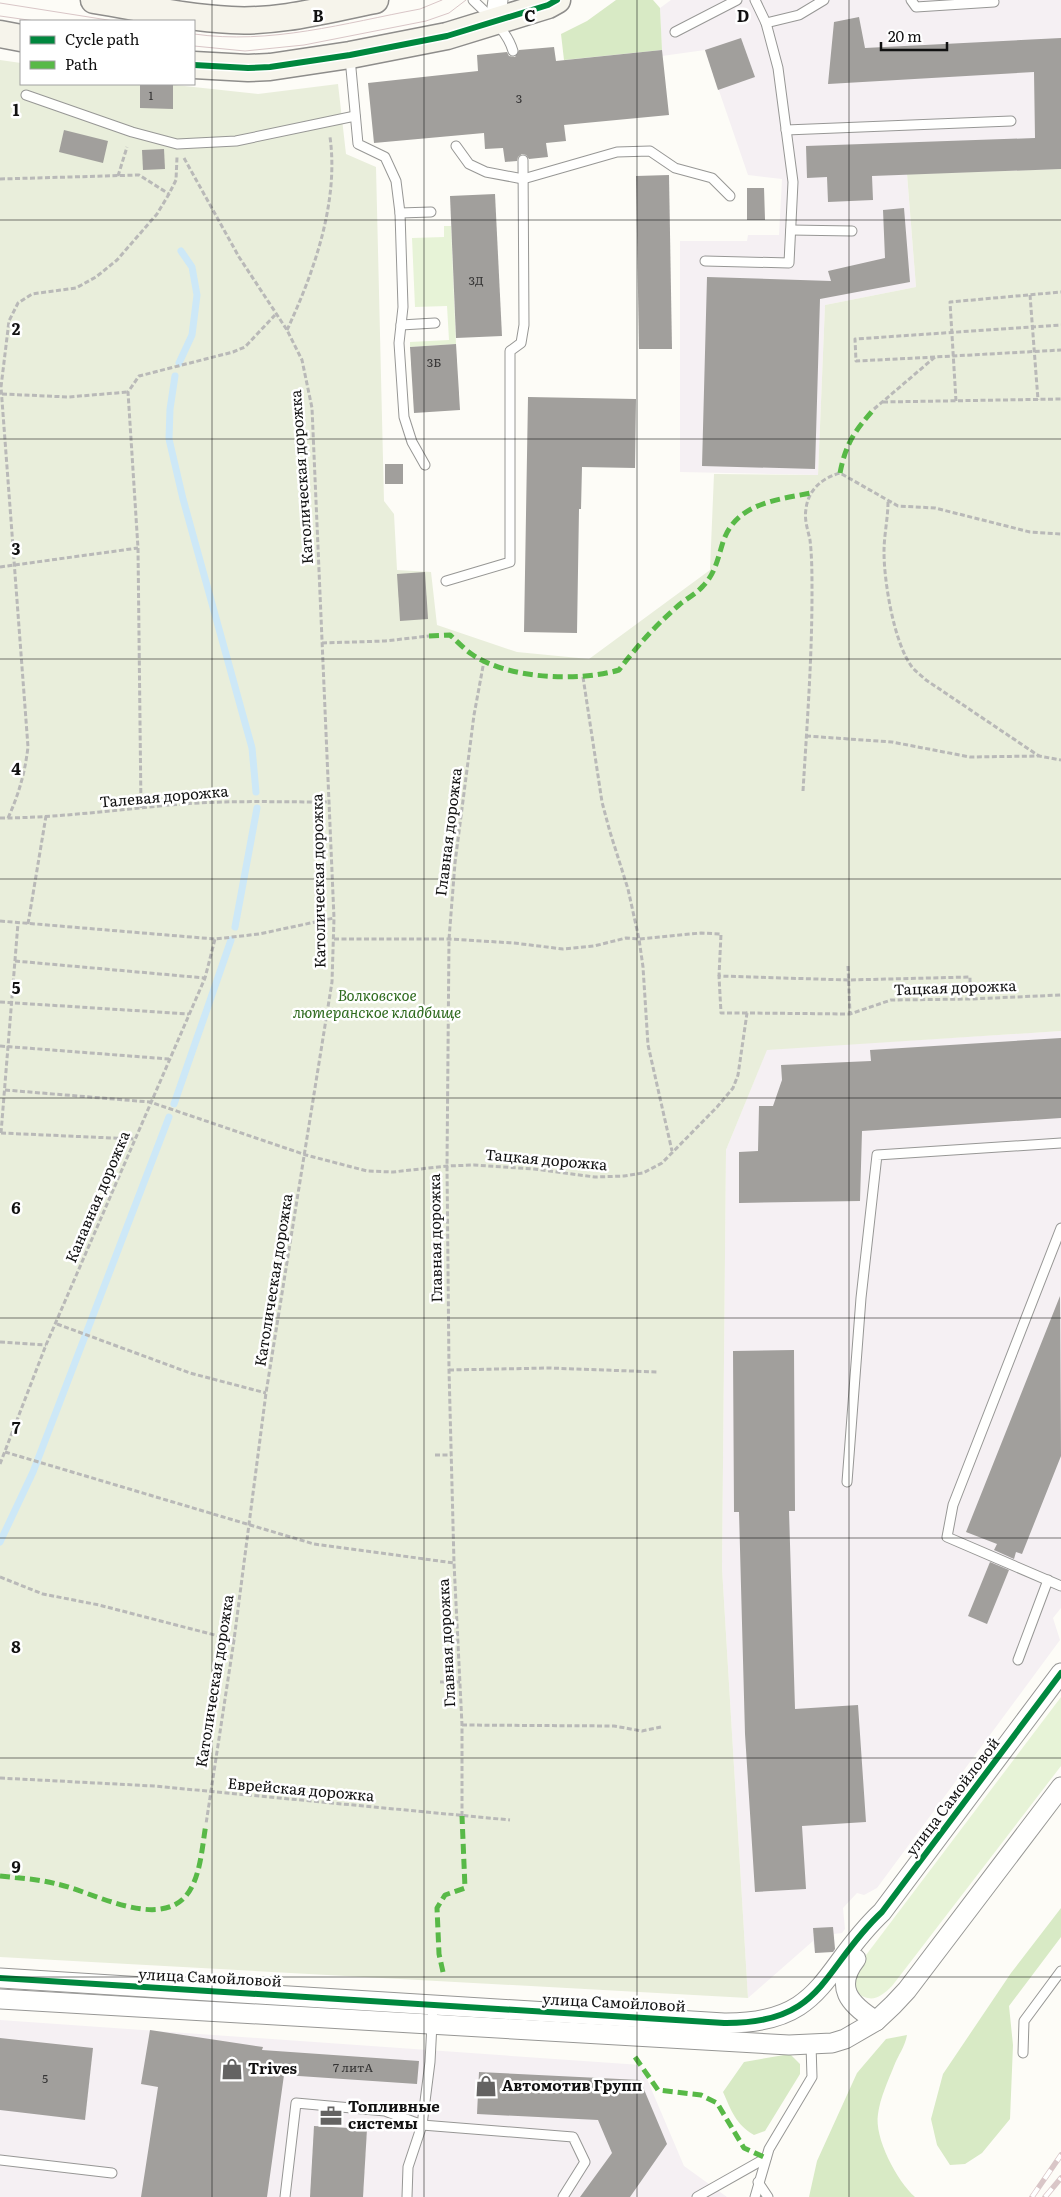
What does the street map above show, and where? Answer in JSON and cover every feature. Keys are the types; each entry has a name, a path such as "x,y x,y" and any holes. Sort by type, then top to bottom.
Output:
{"street":[{"path":"94,0 230,20 258,20 375,0"},
{"path":"195,65 248,68 292,64 350,55 447,36 497,11 548,5 557,0"},
{"path":"0,34 20,38"},
{"name":"улица Самойловой","path":"0,1978 724,2023 758,2021 781,2015 799,2007 815,1994 831,1975 864,1929 882,1912 1061,1673"},
{"name":"улица Самойловой","path":"0,1999 812,2045 832,2043 845,2039 876,2021 907,1990 1061,1787"},
{"path":"876,2021 862,2012 850,1998 844,1979 848,1968 873,1936 882,1912"}],"lane":[{"path":"473,0 497,11 513,51"},
{"path":"675,32 737,0"},
{"path":"704,261 789,263 793,182 778,68 766,23 755,0"},
{"path":"766,23 799,15 824,0"},
{"path":"911,0 916,6 994,2 993,0"},
{"path":"350,55 358,144 386,157 396,181 400,213 403,307 399,343 404,417 412,442 425,465"},
{"path":"26,95 132,132 177,144 236,141 355,116"},
{"path":"786,130 1011,121"},
{"path":"456,146 468,164 486,172 523,179 616,152 650,151 675,168 712,178 730,196"},
{"path":"446,580 510,562 510,351 521,343 524,324 523,160"},
{"path":"400,213 430,212"},
{"path":"790,230 852,231"},
{"path":"401,325 434,324"},
{"path":"847,1482 861,1298 877,1155 1061,1143"},
{"path":"1060,1583 1048,1580 947,1537 953,1505 1061,1228"},
{"path":"1018,1660 1048,1580"},
{"path":"1023,2053 1024,2021 1061,1971"},
{"path":"407,2197 408,2167 422,2125 430,2062 433,2004"},
{"path":"755,2197 758,2182 770,2149 812,2077 812,2045"},
{"path":"285,2197 296,2103 386,2111 422,2125 573,2137 585,2162 563,2197"},
{"path":"697,2197 766,2158"},
{"path":"0,2160 112,2173"},
{"path":"758,2182 768,2197"}],"path":[{"path":"287,330 299,304 318,252 326,220 332,149 328,121"},
{"path":"118,176 132,132"},
{"path":"8,818 19,795 28,747 0,387 9,321 18,303 32,294 76,288 96,277 117,260 157,214 169,194 176,180 177,144"},
{"path":"0,179 139,175 169,194"},
{"path":"956,401 950,302 1061,292"},
{"path":"1030,295 1038,400"},
{"path":"141,808 138,548 128,392 139,376 233,352 245,347 275,315"},
{"path":"1061,325 855,339 856,361 1061,350"},
{"path":"874,409 936,357"},
{"path":"2,394 68,397 128,392"},
{"path":"882,402 1061,400"},
{"path":"803,791 812,672 812,572 806,509 811,493 820,482 840,473 898,506 935,508 1030,532 1061,534"},
{"path":"888,502 884,552 898,637 904,654 913,668 926,680 1039,756"},
{"path":"0,567 138,548"},
{"path":"322,643 385,641 429,636"},
{"path":"582,677 602,802 628,889 639,939 643,967 648,1045 672,1152"},
{"path":"806,736 892,742 970,757 1039,756 1061,760"},
{"path":"28,924 46,816"},
{"path":"0,921 216,939 259,934 334,918"},
{"path":"18,923 1,1133 134,1139"},
{"path":"334,939 449,939 514,943 563,949 594,946 616,939 639,939 701,933 721,934 719,976 721,1013 747,1013"},
{"path":"15,961 205,978"},
{"path":"848,966 850,1014"},
{"path":"719,976 848,980 970,977 970,1000"},
{"path":"0,1002 189,1014"},
{"path":"0,1046 169,1059"},
{"path":"57,1324 190,1373 266,1393"},
{"path":"0,1342 46,1345"},
{"path":"450,1370 549,1368 658,1372"},
{"path":"5,1452 247,1526 314,1544 454,1563"},
{"path":"435,1454 451,1455"},
{"path":"0,1576 43,1594 99,1605 234,1640"},
{"path":"440,1682 460,1682"},
{"path":"462,1725 614,1726 642,1730 661,1727"}],"shaded area":[{"path":"671,0 1061,0 1061,169 907,175 916,287 825,305 818,475 680,472 680,241 747,241 748,235 779,235 782,179 748,175 705,50 662,56 660,8"},
{"path":"1061,1031 1061,1608 1053,1618 1060,1640 877,1888 864,1895 857,1893 843,1908 845,1929 842,1933 834,1934 835,1951 815,1953 813,1941 748,1998 722,1568 726,1150 767,1049"},
{"name":"Топливные системы","path":"0,2020 641,2065 684,2166 727,2197 0,2197"}],"green space":[{"path":"616,0 653,0 660,8 662,50 564,60 561,34 587,21"},
{"name":"Волковское лютеранское кладбище","path":"0,60 20,63 20,85 175,85 258,94 338,84 346,154 376,167 384,501 394,514 397,570 431,572 437,625 517,652 589,659 710,570 714,474 818,475 825,305 916,287 907,174 1061,169 1061,1031 767,1050 726,1150 722,1568 748,1998 0,1957"},
{"path":"444,226 451,226 456,344 410,347 410,342 449,340 447,306 415,307 412,238 444,237"},
{"path":"1061,1697 1061,1766 892,1986 875,1998 866,1998 855,1992 855,1973 860,1963"},
{"path":"1061,1908 1061,1937 1009,2006 1013,2045 1010,2119 982,2153 965,2164 950,2165 937,2145 931,2119 943,2074 1011,1973"},
{"path":"907,2035 882,2096 878,2124 883,2147 894,2170 915,2197 809,2197 817,2161 857,2073 886,2039"},
{"path":"790,2054 800,2064 800,2074 765,2131 754,2135 738,2122 723,2092 744,2062"}],"building":[{"path":"859,17 865,48 1061,38 1061,169 872,176 873,200 828,202 827,177 807,178 806,146 1035,138 1034,72 828,84 834,22"},
{"path":"741,38 755,77 718,90 705,50"},
{"path":"554,47 556,61 662,50 669,115 564,125 566,141 546,143 548,157 529,159 526,155 522,154 518,157 517,161 505,162 503,148 485,149 484,133 374,143 368,83 478,71 477,55 507,52 509,56 515,57 519,50"},
{"path":"140,85 173,85 173,109 140,108"},
{"path":"64,130 108,141 103,163 59,152"},
{"path":"164,149 165,169 143,170 142,150"},
{"path":"669,175 672,349 639,349 636,176"},
{"path":"747,188 764,188 765,220 747,220"},
{"path":"495,194 502,336 456,338 450,196"},
{"path":"904,208 910,282 820,299 815,469 702,466 707,277 831,281 828,271 885,258 883,210"},
{"path":"456,344 460,410 414,413 410,347"},
{"path":"528,397 636,399 635,468 582,467 581,509 579,509 577,633 524,632"},
{"path":"385,464 403,464 403,484 385,484"},
{"path":"425,572 428,619 400,621 397,574"},
{"path":"1061,1038 1061,1118 862,1131 860,1201 739,1203 739,1152 758,1151 759,1106 773,1106 782,1080 781,1065 871,1061 870,1050"},
{"path":"1060,1296 1061,1456 1022,1554 1016,1552 1014,1559 994,1550 997,1544 966,1532"},
{"path":"794,1350 795,1511 789,1511 795,1709 858,1705 866,1822 802,1826 806,1889 755,1892 745,1734 739,1512 734,1512 733,1351"},
{"path":"990,1562 1009,1570 987,1624 968,1616"},
{"path":"833,1927 835,1949 833,1952 815,1953 813,1928"},
{"path":"150,2030 263,2047 262,2050 419,2061 417,2084 284,2075 267,2197 141,2197 158,2087 141,2084"},
{"path":"0,2038 93,2048 85,2120 0,2110"},
{"path":"479,2072 640,2080 667,2144 630,2197 580,2197 612,2153 598,2120 477,2114"},
{"path":"314,2126 367,2129 363,2197 310,2197"}],"waterway":[{"path":"179,363 192,335 197,295 192,267 181,251"},
{"path":"175,376 170,409 169,439 183,499 252,748 256,792"},
{"path":"235,927 257,808"},
{"path":"174,1104 231,940"},
{"path":"0,1542 33,1472 169,1117"}],"tram line":[{"path":"195,34 222,37 279,35 420,9 442,0"},
{"path":"195,46 245,51 304,45 426,21 449,13 466,0"},
{"path":"0,3 108,20"},
{"path":"0,16 28,20"}],"railway":[{"path":"1032,2197 1061,2155"},
{"path":"1045,2197 1061,2178"}],"marked path":[{"path":"840,473 852,438 874,409"},
{"path":"429,636 450,635 470,653 488,663 524,673 564,677 602,674 619,670 655,628 707,581 716,565 729,529 737,519 747,511 771,501 811,493"},
{"path":"443,1972 439,1954 437,1908 445,1895 465,1888 462,1816"},
{"path":"0,1876 50,1882 140,1909 157,1909 172,1906 185,1897 198,1872 206,1824"},
{"path":"635,2057 658,2090 701,2095 717,2103 744,2148 766,2158"}],"cycle path":[{"path":"195,65 248,68 270,67 350,55 447,36 548,5 557,0"},
{"path":"0,1978 724,2023 757,2021 783,2014 802,2003 818,1989 862,1933 882,1912 1061,1673"}],"place":[{"name":"Trives","path":"232,2069"},
{"name":"Автомотив Групп","path":"486,2086"},
{"name":"Топливные системы","path":"331,2116"}]}
